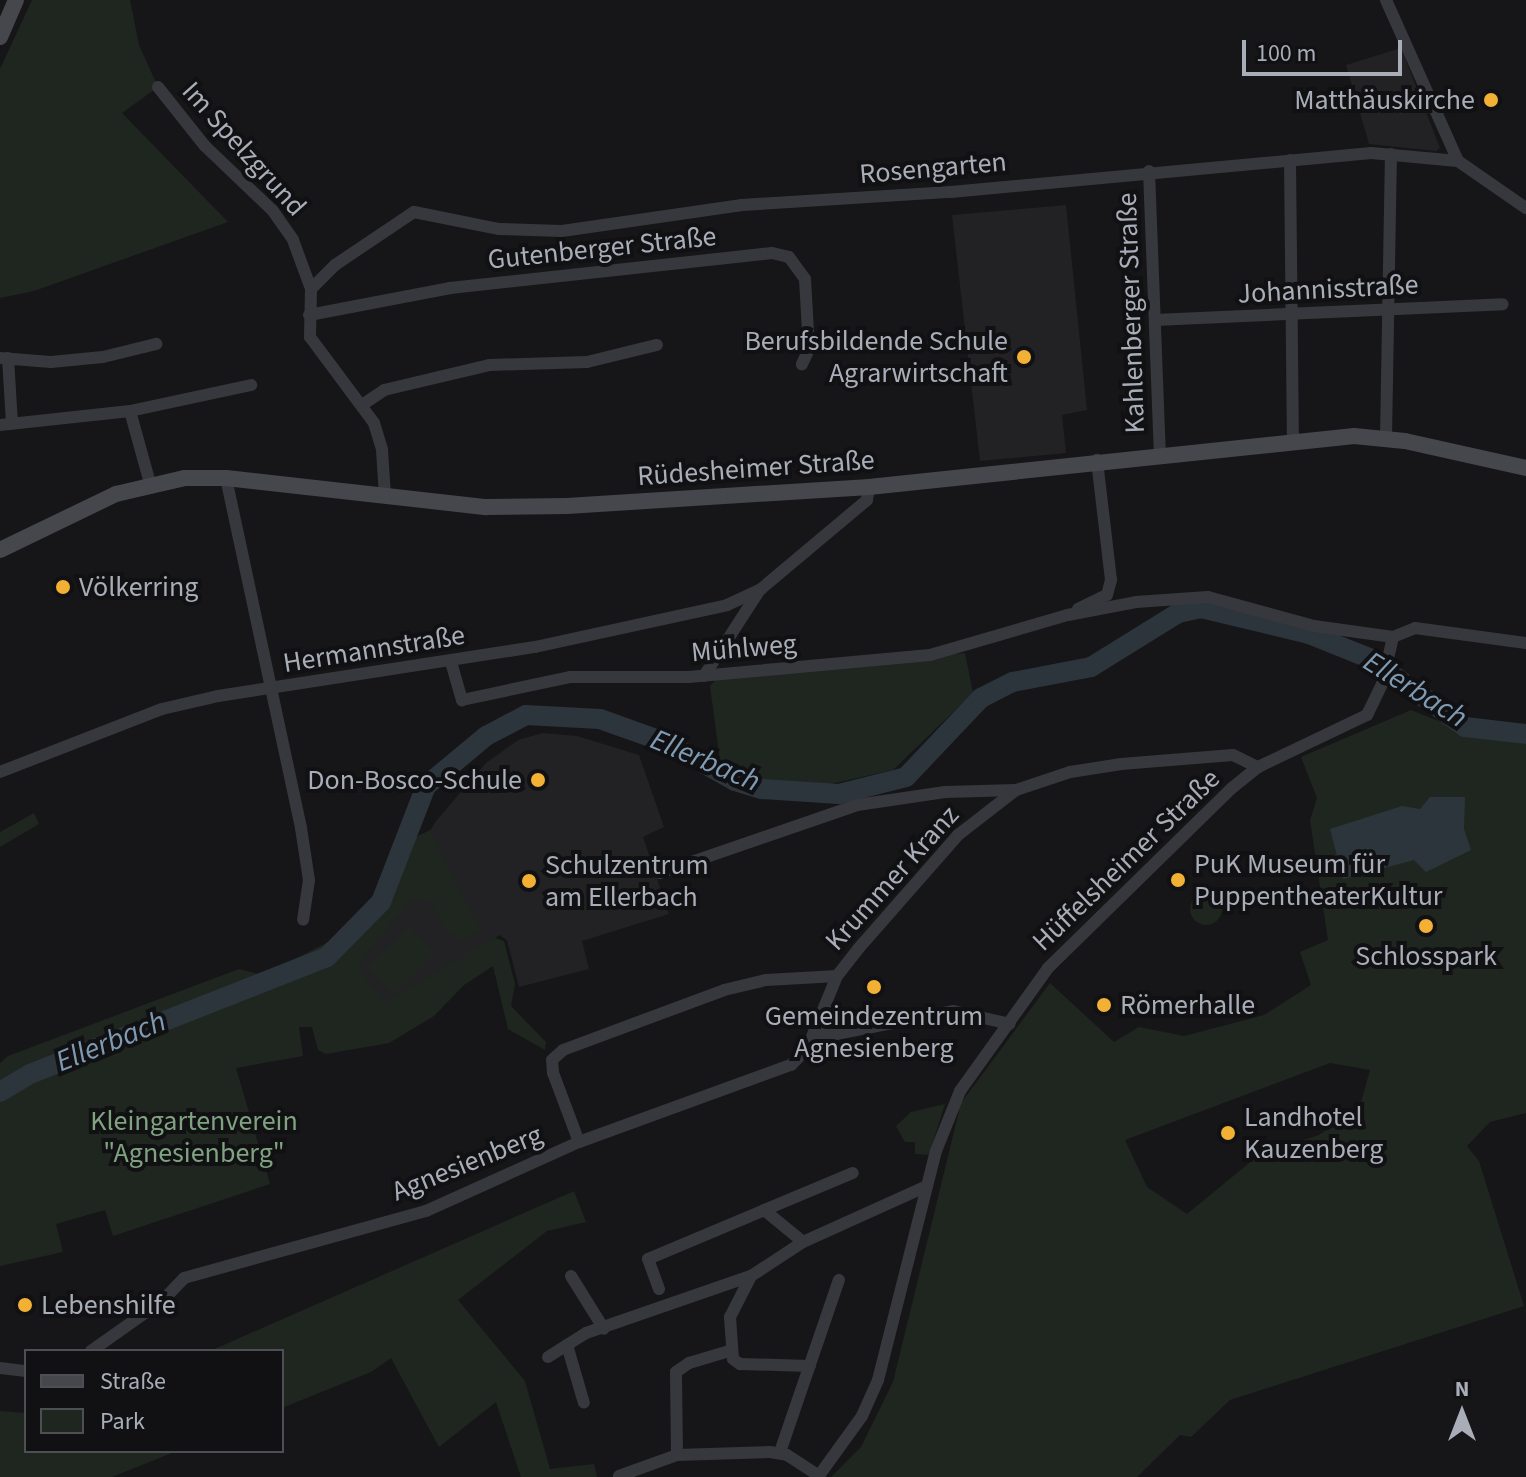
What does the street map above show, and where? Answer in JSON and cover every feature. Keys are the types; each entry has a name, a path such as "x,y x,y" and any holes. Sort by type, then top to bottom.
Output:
{"street":[{"path":"0,37 16,0"},
{"path":"1386,0 1458,161 1526,208"},
{"name":"Im Spelzgrund","path":"158,87 194,134 283,223 311,289 309,315 315,346 362,405 380,437 385,496"},
{"path":"1386,438 1385,312 1391,154"},
{"name":"Rosengarten","path":"311,289 335,265 414,212 499,229 562,231 753,204 938,193 1149,171 1391,154 1458,161"},
{"path":"1290,160 1293,440"},
{"name":"Kahlenberger Straße","path":"1149,171 1160,454"},
{"name":"Gutenberger Straße","path":"309,315 450,288 772,253 789,257 805,279 809,349 802,364"},
{"name":"Johannisstraße","path":"1155,320 1385,312 1503,304"},
{"path":"156,344 103,357 51,362 4,358 6,424 130,411 251,385"},
{"path":"362,405 384,390 490,365 587,362 657,345"},
{"path":"130,411 150,483"},
{"name":"Rüdesheimer Straße","path":"0,550 150,483 226,478 486,507 567,506 869,487 1293,440 1386,438 1526,468"},
{"name":"Mühlweg","path":"1068,615 1107,595 1111,580 1097,460"},
{"path":"226,478 308,873 303,920"},
{"name":"Hermannstraße","path":"0,772 162,709 269,689 451,662 727,605 761,589 867,500 869,487"},
{"name":"Hermannstraße","path":"704,676 761,589"},
{"name":"Mühlweg","path":"451,662 462,700 570,677 704,676 930,655 1068,615 1136,602 1208,597 1314,626 1393,637 1415,628 1526,643"},
{"name":"Hüffelsheimer Straße","path":"818,1477 849,1437 878,1380 927,1186 952,1104 1078,936 1258,767 1355,723 1375,704 1393,637"},
{"name":"Krummer Kranz","path":"837,976 942,851 1016,790 1070,772 1121,764 1233,755 1258,767"},
{"path":"660,873 845,807 945,792 1016,790"},
{"path":"579,1142 553,1073 552,1060 563,1050 724,990 766,980 837,976"},
{"name":"Agnesienberg","path":"94,1349 162,1301 184,1278 426,1211 579,1142 782,1070 799,1058 814,1033 837,976"},
{"path":"814,1033 831,1035 953,1011 1010,1024"},
{"path":"659,1289 648,1259 853,1173"},
{"path":"548,1357 604,1329 751,1276 803,1242 927,1186"},
{"path":"764,1210 803,1242"},
{"path":"571,1276 604,1329"},
{"path":"751,1276 732,1310 729,1351 740,1364 810,1366"},
{"path":"780,1452 839,1280"},
{"path":"567,1345 584,1403"},
{"path":"677,1455 676,1372 689,1363 729,1351"},
{"path":"0,1368 24,1371"},
{"path":"619,1476 677,1455 780,1452 818,1477"}],"shaded area":[{"path":"1401,48 1440,148 1436,151 1369,144 1346,65"},
{"name":"Berufsbildende Schule Agrarwirtschaft","path":"1066,205 1087,410 1062,415 1066,453 980,461 952,215"},
{"name":"Schulzentrum am Ellerbach","path":"543,733 577,736 639,755 664,827 643,837 669,914 582,941 589,969 519,987 507,940 499,935 385,1038 323,965 394,890 436,821 486,763 518,740"},
{"path":"1430,797 1465,797 1464,829 1471,850 1426,872 1414,860 1343,879 1330,829 1402,806 1420,809"}],"green space":[{"path":"32,0 130,0 139,45 158,87 122,113 228,222 34,291 0,298 0,69"},
{"path":"965,653 973,693 893,770 817,787 748,777 720,761 710,686 717,678"},
{"path":"1411,710 1471,734 1526,742 1526,1113 1490,1122 1467,1146 1479,1161 1524,1306 1230,1400 1191,1437 1180,1435 1137,1477 831,1477 861,1447 893,1382 961,1103 1050,983 1114,1042 1139,1027 1184,1036 1264,1015 1311,985 1300,952 1328,940 1310,820 1317,798 1301,757","holes":["1330,1063 1370,1070 1355,1124 1335,1124 1319,1135 1259,1155 1187,1214 1147,1187 1125,1140"]},
{"path":"34,813 39,824 0,847 0,832"},
{"name":"Kleingartenverein \"Agnesienberg\"","path":"430,830 481,931 463,940 445,931 432,902 413,898 367,953 360,966 367,981 386,1002 479,946 495,938 504,941 515,984 511,1006 546,1042 545,1050 508,1029 493,966 464,985 434,1016 389,1043 326,1054 318,1050 312,1027 299,1027 303,1056 236,1068 270,1184 113,1236 105,1210 56,1224 63,1252 0,1266 0,1063 8,1056 239,969 263,975 340,936 383,886 390,850"},
{"path":"1206,893 1218,897 1222,909 1218,921 1206,925 1194,921 1190,909 1194,897"},
{"path":"409,927 435,954 393,994 367,967"},
{"path":"945,1104 929,1155 915,1154 915,1142 905,1142 896,1126 911,1112"},
{"path":"574,1191 586,1222 547,1231 458,1300 525,1381 550,1469 594,1464 597,1477 521,1477 496,1402 439,1447 391,1358 371,1372 284,1407 284,1349 215,1349"},
{"path":"0,1411 24,1413 24,1453 172,1453 112,1477 0,1477"}],"waterway":[{"name":"Ellerbach","path":"0,1092 30,1074 327,957 381,902 426,786 486,736 526,715 600,719 667,743 735,781 762,789 839,794 906,777 981,698 1013,682 1091,667 1178,613 1201,608 1309,634 1369,658 1465,727 1526,734"}],"place":[{"name":"Matthäuskirche","path":"1491,100"},
{"name":"Berufsbildende Schule Agrarwirtschaft","path":"1024,357"},
{"name":"Völkerring","path":"63,587"},
{"name":"Don-Bosco-Schule","path":"538,780"},
{"name":"PuK Museum für PuppentheaterKultur","path":"1178,880"},
{"name":"Schulzentrum am Ellerbach","path":"529,881"},
{"name":"Schlosspark","path":"1426,926"},
{"name":"Gemeindezentrum Agnesienberg","path":"874,987"},
{"name":"Römerhalle","path":"1104,1005"},
{"name":"Landhotel Kauzenberg","path":"1228,1133"},
{"name":"Lebenshilfe","path":"25,1305"}]}
